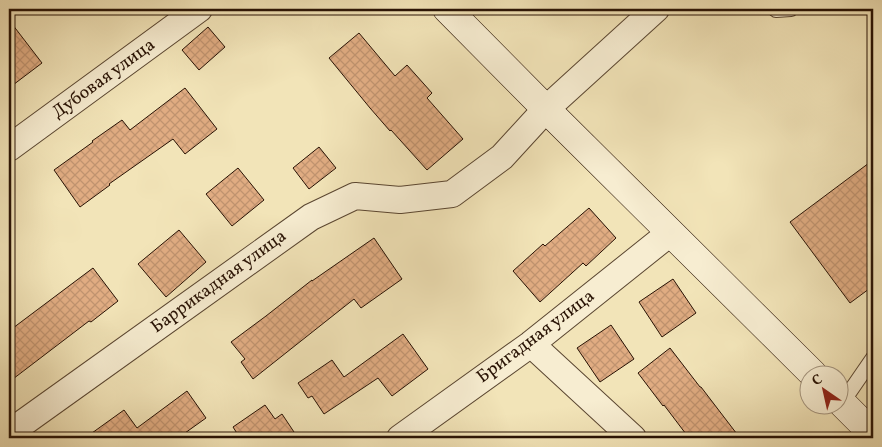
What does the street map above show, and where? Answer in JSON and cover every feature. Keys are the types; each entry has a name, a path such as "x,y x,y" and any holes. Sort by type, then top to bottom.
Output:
{"street":[{"name":"Дубовая улица","path":"9,148 199,9"},
{"path":"447,9 803,364"},
{"path":"546,109 656,9"},
{"name":"Баррикадная улица","path":"9,433 311,217 355,196 400,200 452,194 502,157 546,109"},
{"name":"Бригадная улица","path":"400,438 531,344 670,233"},
{"path":"531,344 633,438"},
{"path":"850,411 873,434"}],"lane":[{"path":"775,9 790,9"},
{"path":"850,390 873,358"}],"building":[{"path":"9,20 42,63 9,88"},
{"path":"208,27 225,47 199,70 182,50"},
{"path":"359,33 395,76 407,65 432,93 427,98 463,139 427,170 390,131 329,58"},
{"path":"185,88 217,129 185,154 173,139 80,207 54,170 122,120 130,130"},
{"path":"319,147 336,168 309,189 293,168"},
{"path":"873,160 873,286 850,303 790,222"},
{"path":"238,168 264,200 232,226 206,194"},
{"path":"589,208 616,238 586,266 583,263 540,302 513,271 543,244 545,246"},
{"path":"179,230 206,262 166,297 138,264"},
{"path":"374,238 402,279 361,308 354,299 253,379 241,362 245,359 231,342 312,280"},
{"path":"93,268 118,301 9,382 9,331"},
{"path":"673,279 696,313 662,337 639,302"},
{"path":"611,325 634,359 600,382 577,348"},
{"path":"403,334 428,369 392,396 378,378 324,414 312,396 308,398 298,383 332,360 344,377"},
{"path":"670,348 740,438 689,438 663,406 638,373"},
{"path":"187,391 206,418 178,438 85,438 124,410 137,428"},
{"path":"265,405 275,419 282,414 298,438 240,438 233,427"}]}
